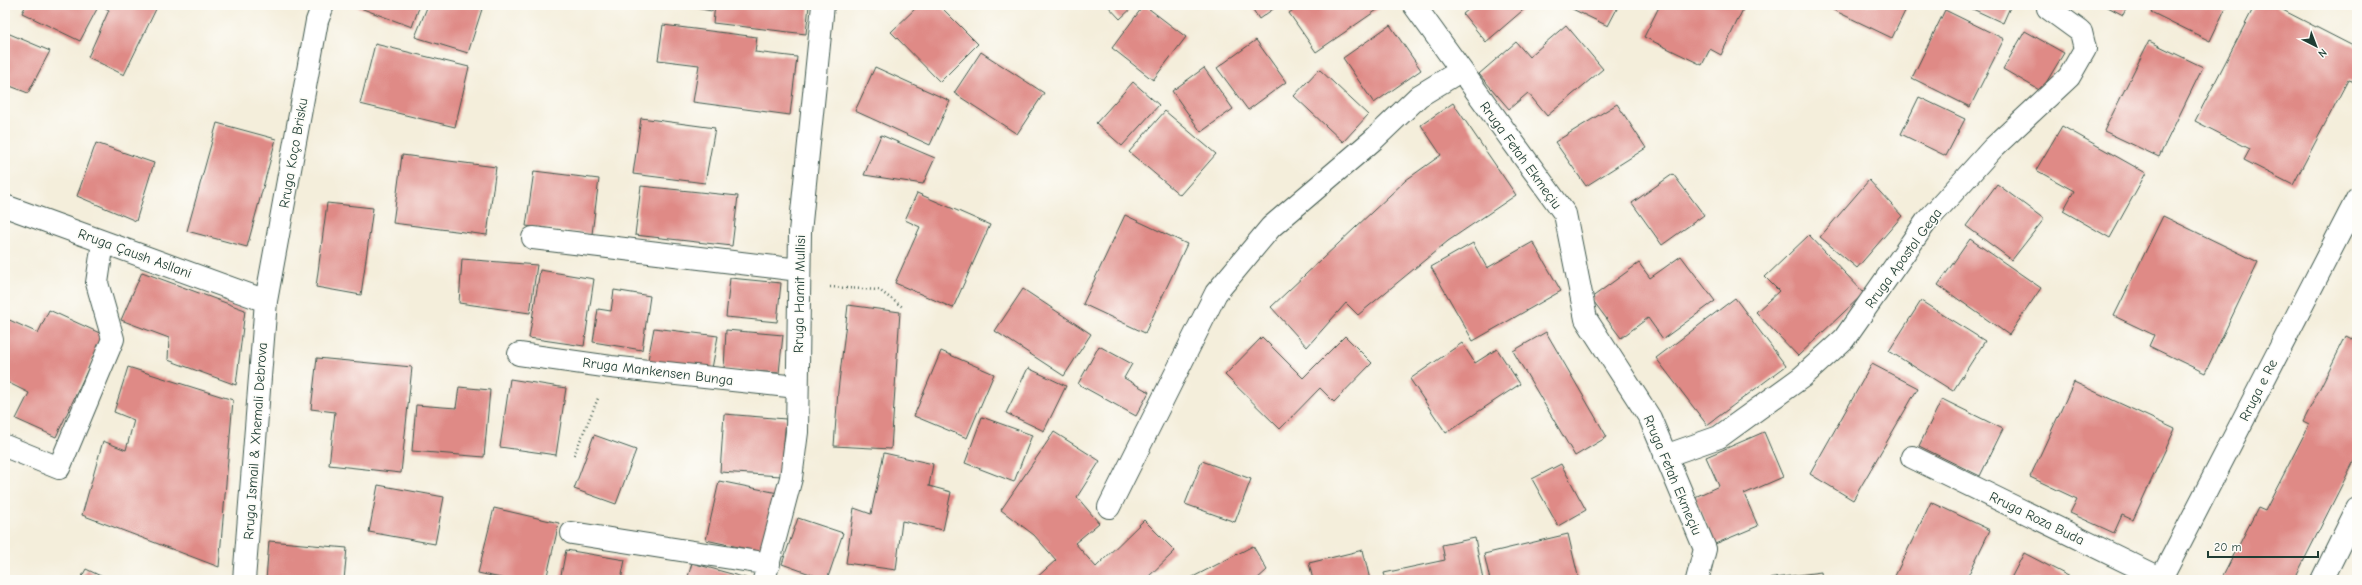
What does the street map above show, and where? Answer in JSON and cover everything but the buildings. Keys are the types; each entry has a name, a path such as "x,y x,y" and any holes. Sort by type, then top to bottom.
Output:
{"street":[{"name":"Rruga Koço Brisku","path":"266,301 316,21 323,5"},
{"name":"Rruga Hamit Mullisi","path":"766,572 791,478 796,432 800,232 823,5"},
{"name":"Rruga Fetah Ekmeçiu","path":"1414,5 1460,71 1565,214 1586,319 1650,418 1704,549 1697,580"},
{"name":"Rruga Apostol Gega","path":"1665,456 1719,437 1802,377 1844,339 1926,222 1993,148 2068,77 2085,49 2081,32 2048,8 2048,5"},
{"path":"1109,507 1216,293 1271,227 1373,140 1419,96 1460,71"},
{"name":"Rruga e Re","path":"2162,579 2357,199"},
{"name":"Rruga Çaush Asllani","path":"5,206 266,301"},
{"path":"533,238 799,278"},
{"path":"5,446 59,468 112,339 97,283 103,242"},
{"name":"Rruga Ismail & Xhemali Debrova","path":"244,580 266,301"},
{"name":"Rruga Mankensen Bunga","path":"519,354 797,387"},
{"name":"Rruga Roza Buda","path":"1912,457 2162,579"},
{"path":"2322,580 2357,509"},
{"path":"572,533 766,572"}],"path":[{"path":"799,278 879,290 904,308"},
{"path":"574,455 611,366"}]}
